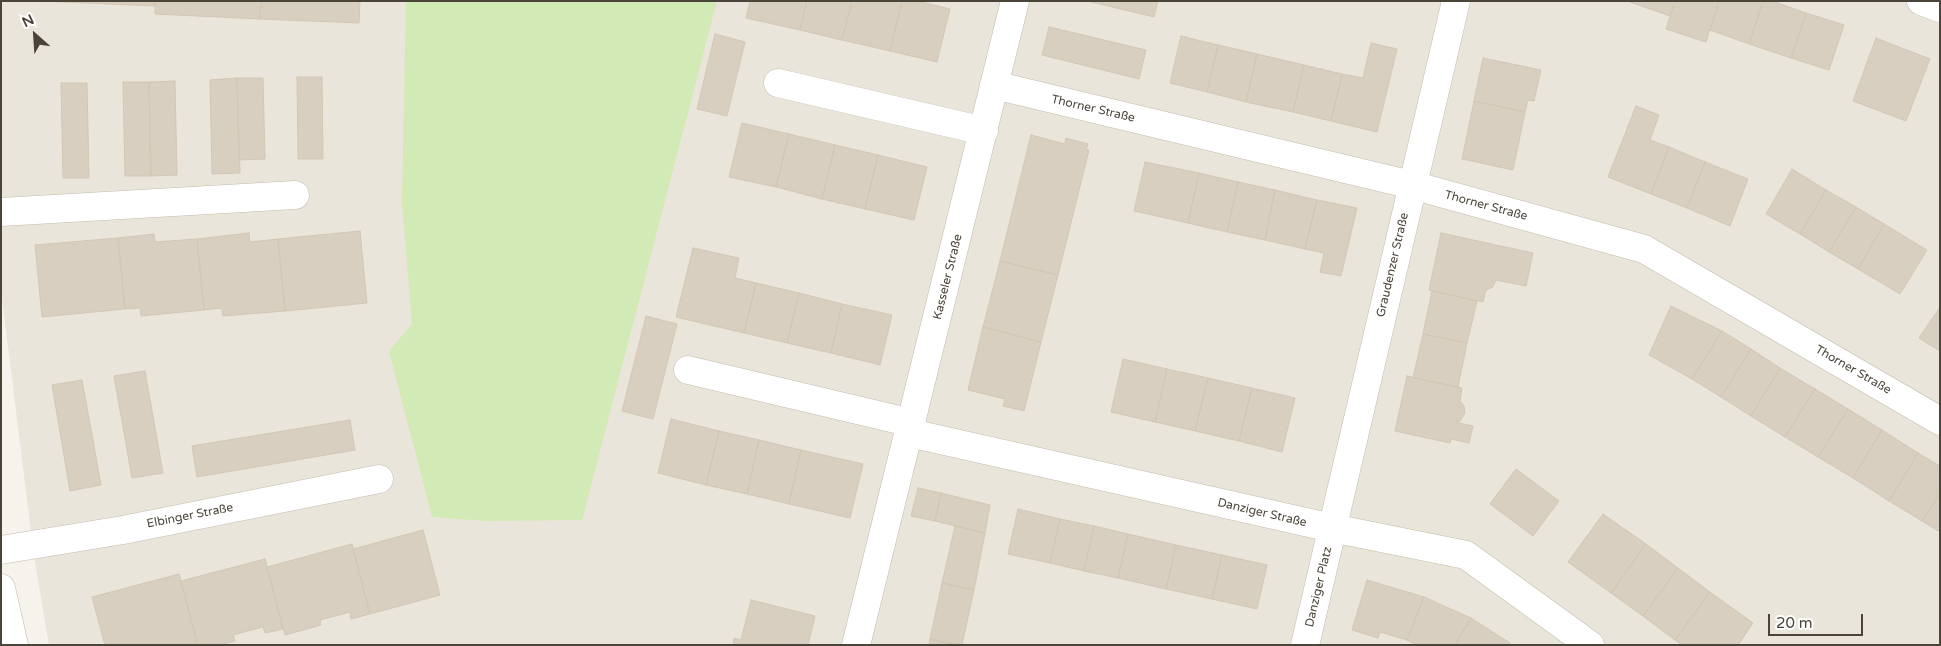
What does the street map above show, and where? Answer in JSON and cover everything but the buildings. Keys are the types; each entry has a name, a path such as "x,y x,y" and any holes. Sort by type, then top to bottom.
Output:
{"street":[{"name":"Kasseler Straße","path":"856,645 1015,1"},
{"name":"Graudenzer Straße","path":"1332,528 1456,1"},
{"path":"1921,1 1940,8"},
{"path":"778,83 984,131"},
{"name":"Thorner Straße","path":"994,85 1412,185 1644,249 1940,421"},
{"path":"1,212 295,195"},
{"path":"688,370 911,428"},
{"name":"Danziger Straße","path":"911,428 1332,528 1466,555 1590,645"},
{"name":"Elbinger Straße","path":"1,550 123,530 379,479"},
{"name":"Danziger Platz","path":"1305,645 1332,528"},
{"path":"1,588 14,645"}],"shaded area":[{"path":"1,1 1940,1 1940,645 49,645 34,556 1,290"}],"green space":[{"path":"406,1 717,1 582,520 487,521 432,517 389,351 412,324 402,202"}]}
